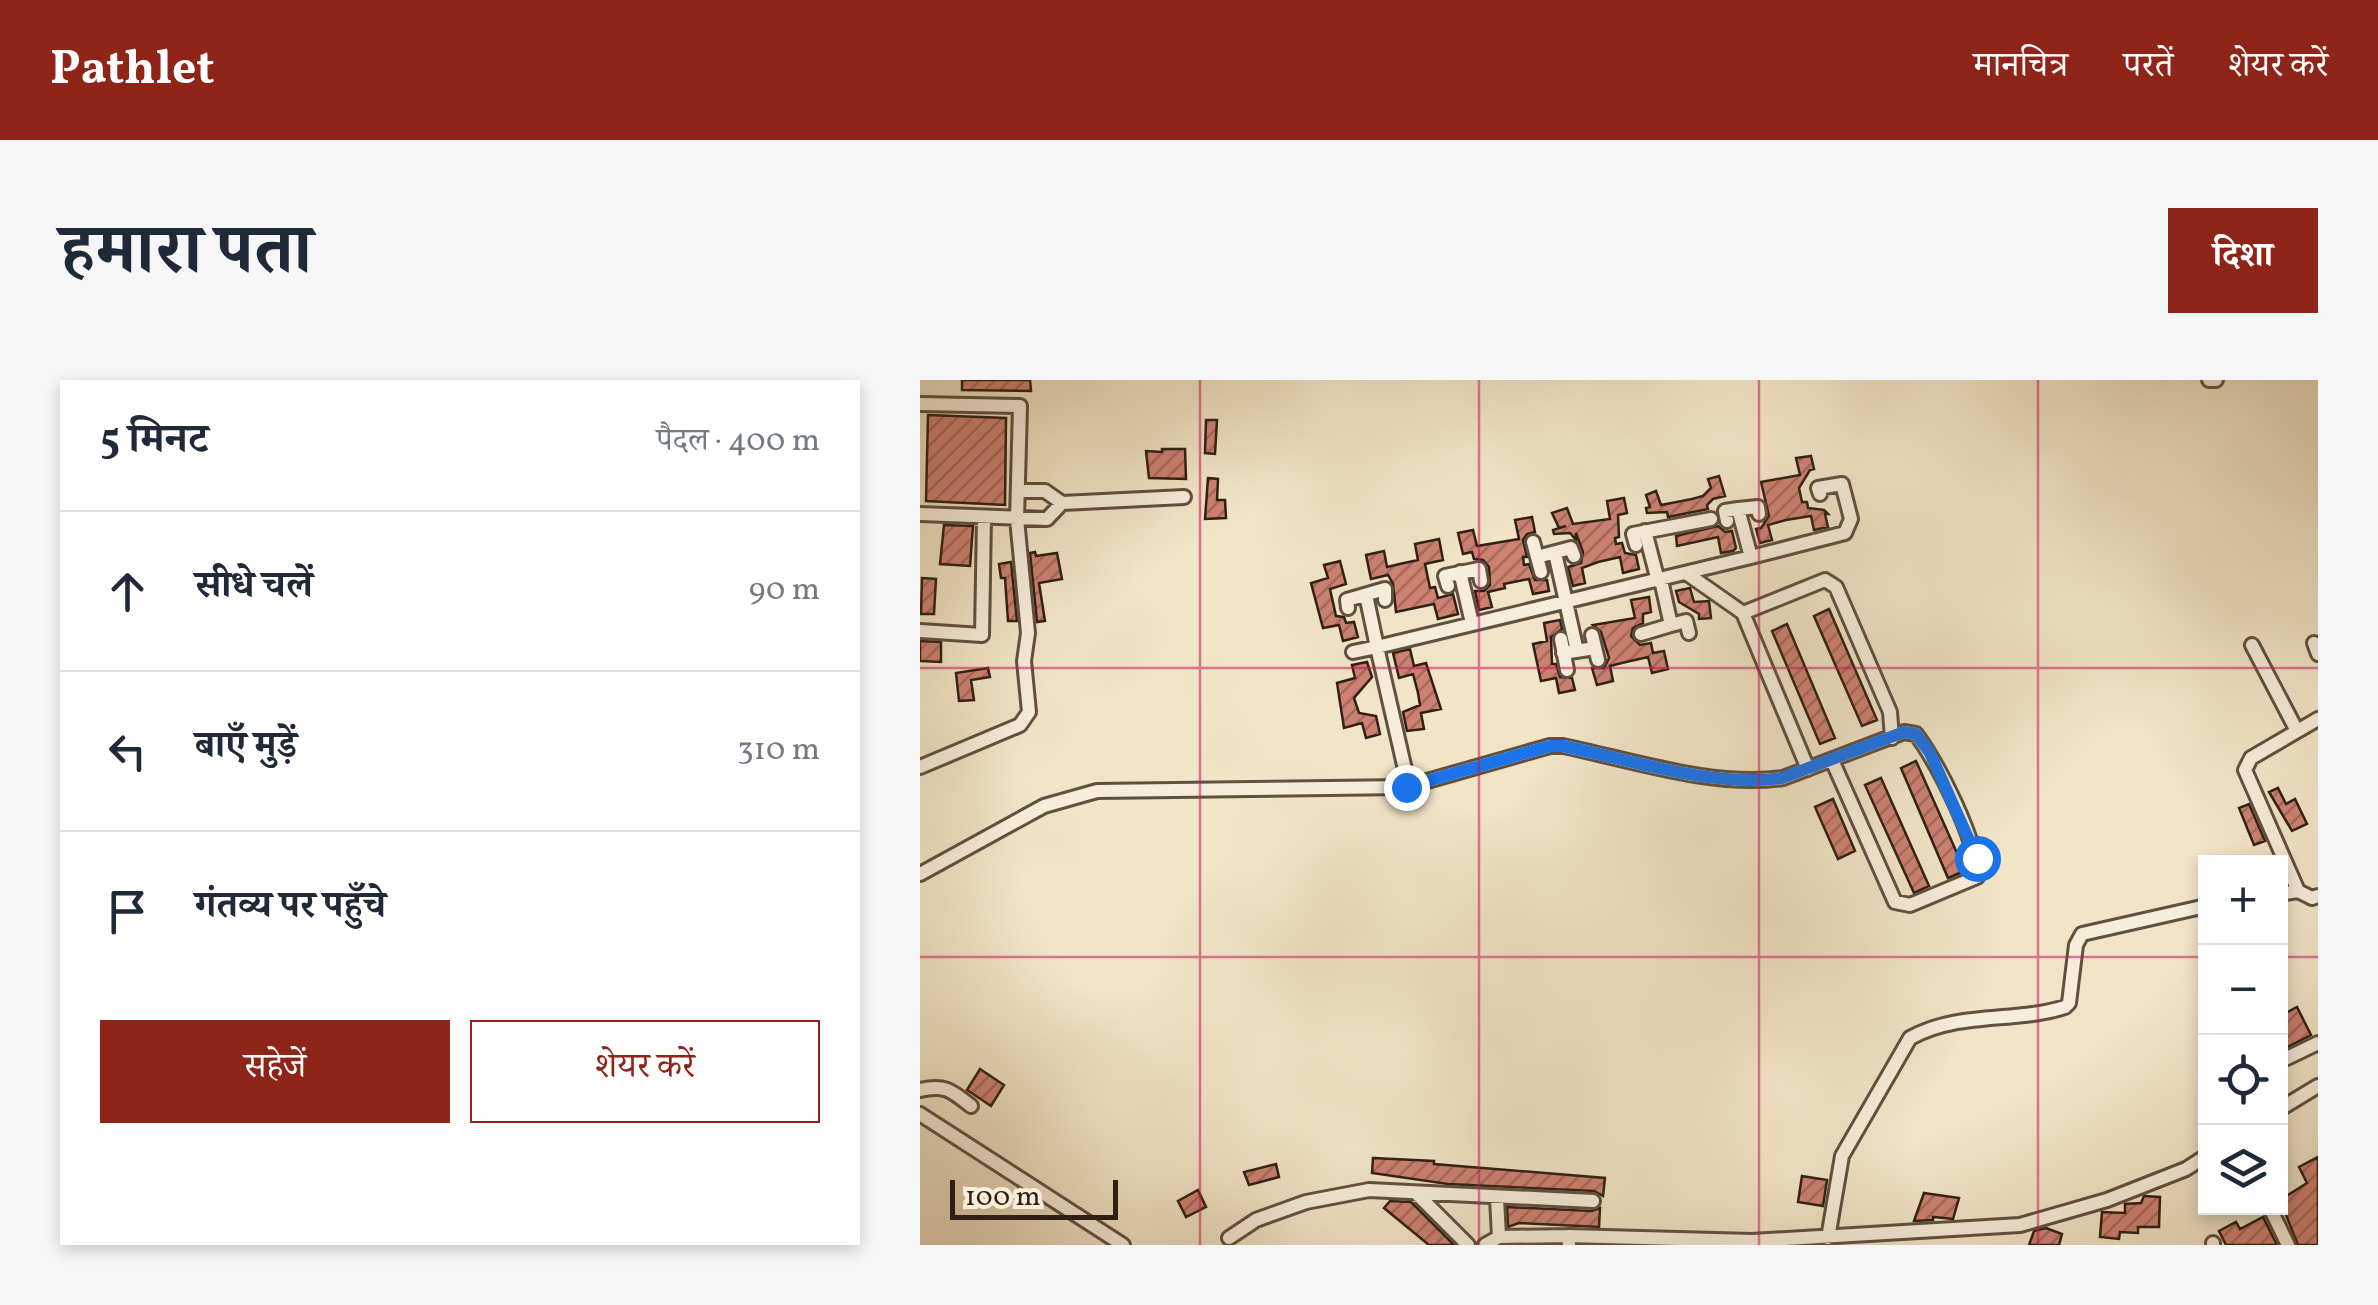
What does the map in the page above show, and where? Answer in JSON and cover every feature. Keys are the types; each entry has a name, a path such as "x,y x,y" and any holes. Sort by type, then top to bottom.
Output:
{"street":[{"path":"920,404 1020,406 1018,519 1028,633 1024,661 1029,712 1020,725 920,767"},
{"path":"1353,652 1844,533 1852,520 1842,484 1818,488 1820,494"},
{"path":"1020,491 1046,492 1062,503 1184,497"},
{"path":"920,514 1047,519 1062,503"},
{"path":"1727,521 1724,511 1758,507 1760,514"},
{"path":"1738,509 1751,556"},
{"path":"920,631 982,635 984,517"},
{"path":"1636,545 1633,534 1711,519"},
{"path":"1645,532 1672,626"},
{"path":"1533,542 1540,572"},
{"path":"1537,557 1571,548 1574,556"},
{"path":"1555,552 1567,600 1567,670"},
{"path":"1712,566 1714,594"},
{"path":"1448,586 1444,576 1479,568 1481,582"},
{"path":"1460,572 1472,623"},
{"path":"1686,573 1743,613 1808,769"},
{"path":"1743,613 1825,580 1836,587 1890,712 1892,738"},
{"path":"1348,608 1347,600 1385,588 1385,600"},
{"path":"1366,594 1408,787"},
{"path":"1648,627 1686,622 1689,633"},
{"path":"2252,645 2297,731"},
{"path":"1567,648 1595,648"},
{"path":"2298,891 2245,770 2251,758 2318,719"},
{"path":"920,874 1044,806 1098,791 1408,787 1550,746 1736,782 1782,778 1904,732 1916,734 1930,753 1977,858 1977,877 1910,905 1894,902 1832,760"},
{"path":"2288,893 2318,896"},
{"path":"1828,1238 1842,1156 1910,1038 1975,1017 2065,1008 2069,1003 2076,944 2082,934 2198,908"},
{"path":"2288,1058 2318,1044"},
{"path":"920,1090 940,1085 971,1106"},
{"path":"2288,1104 2318,1086"},
{"path":"920,1114 1123,1245"},
{"path":"1485,1245 1499,1237 1756,1243 1848,1240 2020,1225 2108,1200 2198,1161"},
{"path":"1229,1238 1256,1220 1306,1202 1368,1190 1593,1200"},
{"path":"1417,1194 1468,1245"},
{"path":"1497,1198 1499,1237"},
{"path":"2273,1215 2288,1245"},
{"path":"1961,1228 1961,1245"}],"building":[{"path":"962,380 1030,380 1031,391 962,390"},
{"path":"928,415 1006,418 1005,505 926,501"},
{"path":"1206,420 1217,420 1215,454 1205,453"},
{"path":"1185,449 1186,479 1149,478 1146,451"},
{"path":"1811,456 1814,469 1799,488 1802,502 1807,502 1808,508 1824,510 1828,527 1814,530 1811,516 1786,520 1768,525 1772,540 1760,543 1756,529 1769,516 1761,482 1800,475 1796,458"},
{"path":"1719,476 1725,496 1713,499 1708,509 1668,517 1667,512 1647,513 1646,508 1650,507 1646,495 1656,491 1661,505 1692,499 1711,488 1708,479"},
{"path":"1208,478 1218,479 1217,500 1225,500 1226,518 1205,519"},
{"path":"1624,498 1627,513 1618,515 1616,544 1622,543 1625,553 1636,555 1639,569 1623,573 1620,557 1598,562 1582,568 1585,583 1573,586 1568,567 1581,563 1583,552 1576,533 1576,540 1570,533 1554,534 1553,530 1566,526 1559,528 1552,513 1567,508 1573,524 1610,519 1607,501"},
{"path":"1532,517 1535,532 1523,540 1527,557 1523,557 1524,565 1529,564 1535,580 1547,580 1549,591 1533,594 1529,579 1504,584 1505,588 1488,592 1492,607 1479,610 1475,591 1484,591 1490,585 1489,567 1483,560 1474,559 1472,552 1463,554 1458,533 1473,530 1477,546 1519,539 1515,520"},
{"path":"944,525 973,526 970,566 940,564"},
{"path":"1718,526 1725,532 1732,531 1736,548 1733,551 1721,553 1718,537 1677,546 1676,536"},
{"path":"1439,539 1443,560 1425,564 1430,588 1435,587 1438,598 1453,594 1458,614 1438,619 1434,604 1396,612 1393,584 1388,575 1371,579 1366,555 1384,551 1387,567 1418,560 1415,544"},
{"path":"1035,552 1036,556 1057,553 1062,579 1039,583 1045,621 1037,622 1030,553"},
{"path":"1340,561 1346,584 1330,589 1336,616 1344,617 1346,623 1354,622 1358,637 1343,641 1339,625 1323,628 1311,583 1328,578 1324,565"},
{"path":"1011,562 1017,621 1008,621 1005,578 1001,578 999,564"},
{"path":"922,578 936,579 934,614 921,614"},
{"path":"1690,588 1694,602 1709,601 1711,618 1699,619 1699,614 1679,602 1676,591"},
{"path":"1649,597 1651,612 1643,614 1643,623 1633,628 1631,636 1640,645 1651,643 1653,653 1664,651 1668,669 1652,673 1648,657 1610,666 1613,681 1597,685 1592,668 1604,668 1609,658 1601,632 1593,625 1635,618 1631,600"},
{"path":"1829,609 1877,720 1862,726 1814,616"},
{"path":"1560,620 1562,629 1551,637 1552,664 1556,664 1560,677 1572,678 1575,690 1559,693 1556,678 1541,681 1533,644 1547,641 1544,623"},
{"path":"1787,624 1835,738 1820,744 1772,631"},
{"path":"920,641 941,642 941,662 920,661"},
{"path":"1410,649 1414,666 1426,663 1441,709 1421,713 1424,729 1407,731 1403,712 1420,705 1418,693 1413,674 1399,678 1393,653"},
{"path":"1367,662 1372,677 1354,698 1359,713 1376,716 1380,734 1366,738 1362,723 1344,728 1337,683 1355,678 1352,665"},
{"path":"988,668 990,677 971,680 974,700 959,701 956,673"},
{"path":"1916,761 1965,871 1948,878 1901,768"},
{"path":"1881,778 1929,886 1914,893 1865,785"},
{"path":"2278,788 2286,804 2295,799 2307,824 2292,831 2269,792"},
{"path":"1833,799 1855,851 1838,859 1815,807"},
{"path":"2249,804 2265,841 2254,845 2239,808"},
{"path":"2297,1007 2311,1035 2288,1047 2288,1035 2288,1012"},
{"path":"980,1069 1004,1085 991,1106 967,1090"},
{"path":"2318,1157 2318,1245 2298,1245 2286,1215 2288,1195 2307,1183 2299,1167"},
{"path":"1373,1158 1605,1178 1603,1196 1594,1191 1448,1184 1372,1173"},
{"path":"1276,1164 1279,1177 1249,1185 1244,1172"},
{"path":"1802,1176 1827,1180 1823,1206 1798,1202"},
{"path":"1198,1190 1206,1207 1186,1217 1178,1201"},
{"path":"1924,1193 1959,1198 1953,1219 1933,1217 1914,1221"},
{"path":"2144,1196 2160,1197 2159,1227 2138,1227 2138,1233 2120,1232 2119,1239 2100,1237 2102,1212 2125,1213 2125,1204 2141,1203"},
{"path":"1390,1201 1411,1202 1454,1245 1429,1245 1384,1208"},
{"path":"1507,1207 1592,1211 1600,1208 1599,1227 1519,1223 1508,1227"},
{"path":"2263,1217 2277,1245 2226,1245 2219,1231 2236,1222 2240,1229"},
{"path":"2046,1228 2062,1234 2059,1245 2029,1245 2034,1231"}],"route":[{"path":"1406,787 1550,746 1736,782 1765,781 1904,732 1916,734 1930,753 1977,858"}]}
